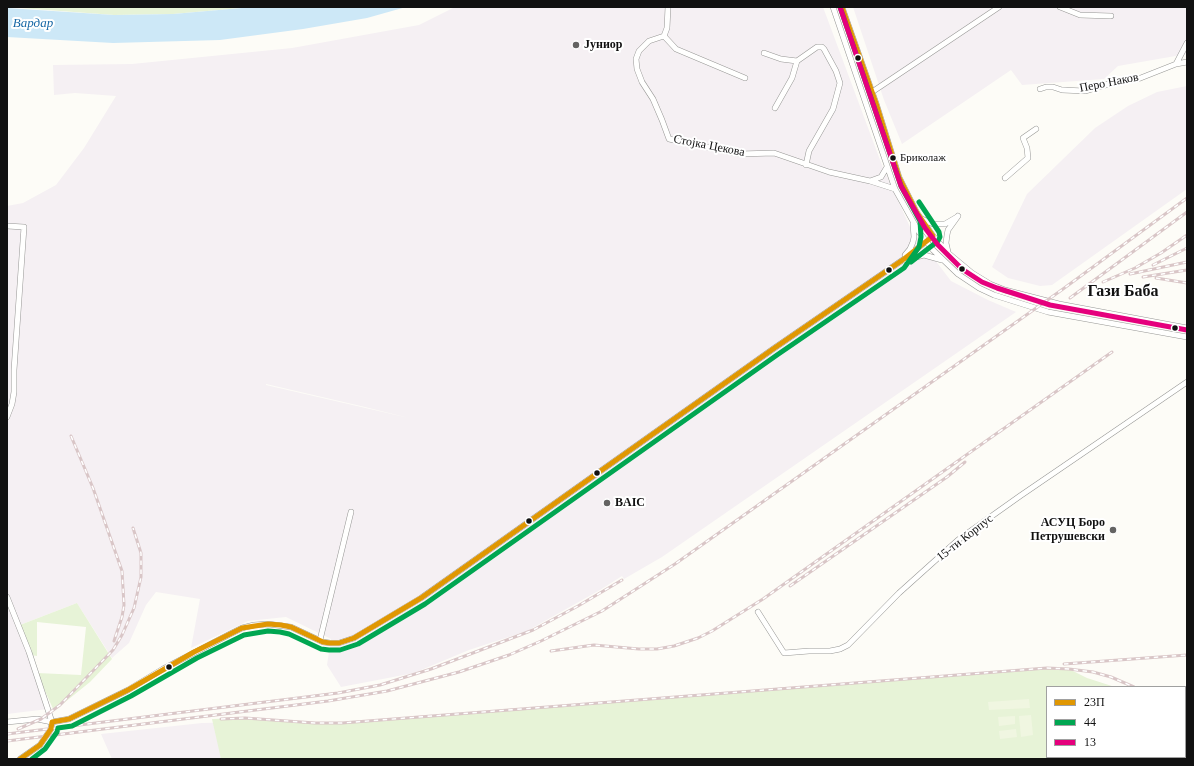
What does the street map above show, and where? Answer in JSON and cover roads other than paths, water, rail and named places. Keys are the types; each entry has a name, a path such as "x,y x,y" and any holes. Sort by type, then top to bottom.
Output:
{"street":[{"path":"668,7 667,28 664,36 676,49 745,78"},
{"path":"833,7 895,189 913,223 926,242 944,261 958,274 979,288 1017,303 1066,316 1187,337"},
{"path":"842,7 872,92 899,177 921,218 933,236 948,253 972,273 990,284 1005,290 1083,309 1187,328"},
{"path":"872,92 999,7"},
{"path":"1060,7 1080,15 1110,16"},
{"name":"Стојка Цекова","path":"664,36 649,41 639,51 636,59 637,69 642,82 653,99 669,139 740,154 774,153 829,172 870,181 895,189"},
{"path":"1176,64 1187,43"},
{"path":"775,108 792,78 797,61 817,47 822,47 830,57 840,83 833,110 809,151 806,165"},
{"path":"764,54 781,59 797,61"},
{"name":"Перо Наков","path":"1040,89 1053,87 1062,90 1085,90 1112,83 1138,79 1176,64 1187,62"},
{"path":"1005,178 1028,158 1027,148 1023,138 1036,129"},
{"path":"870,181 881,177 887,167"},
{"path":"921,218 933,224 945,224 958,216 948,230 946,243 948,253"},
{"path":"899,262 910,249 912,244 914,237 913,223"},
{"path":"7,226 24,226 14,370 14,392 7,418"},
{"path":"7,722 37,718 52,722 70,719 128,690 194,652 242,628 268,624 281,625 291,627 330,643 346,642 354,638 412,604 899,262 933,236"},
{"path":"899,262 924,254 944,261"},
{"name":"15-ти Корпус","path":"758,612 784,653 830,651 840,649 848,645 900,593 958,540 1187,382"},
{"path":"320,640 351,512"},
{"path":"7,597 29,652 52,722 51,728 40,745 20,759"}],"water":[{"name":"Вардар","path":"253,7 406,7 367,18 303,29 220,40 113,43 7,37 7,8 114,15 173,14"}],"railway":[{"path":"7,741 328,701 387,691 459,672 509,655 541,641 602,611 675,564 1063,289 1187,198"},
{"path":"1070,298 1187,212"},
{"path":"1103,282 1135,268 1161,253 1187,235"},
{"path":"1153,265 1187,248"},
{"path":"1130,274 1187,262"},
{"path":"1143,277 1187,270"},
{"path":"1156,278 1187,283"},
{"path":"999,432 1112,352"},
{"path":"551,651 594,645 657,649 674,646 698,638 712,631 763,599 1003,429"},
{"path":"71,436 93,488 122,571 124,605 122,617 114,641"},
{"path":"790,586 947,477 965,462"},
{"path":"18,729 41,719 60,705 113,650 122,635 134,608 141,577 141,553 133,528"},
{"path":"7,734 338,693 380,685 431,669 533,630 622,580"},
{"path":"1064,664 1187,655"},
{"path":"221,719 245,718 315,723 342,723 1047,668 1093,672 1111,677 1132,686"}],"place":[{"name":"Јуниор","path":"576,45"},
{"name":"Бриколаж","path":"893,158"},
{"name":"BAIC","path":"607,503"},
{"name":"АСУЦ Боро Петрушевски","path":"1113,530"}],"district":[{"name":"Гази Баба","path":"1123,292"}]}
